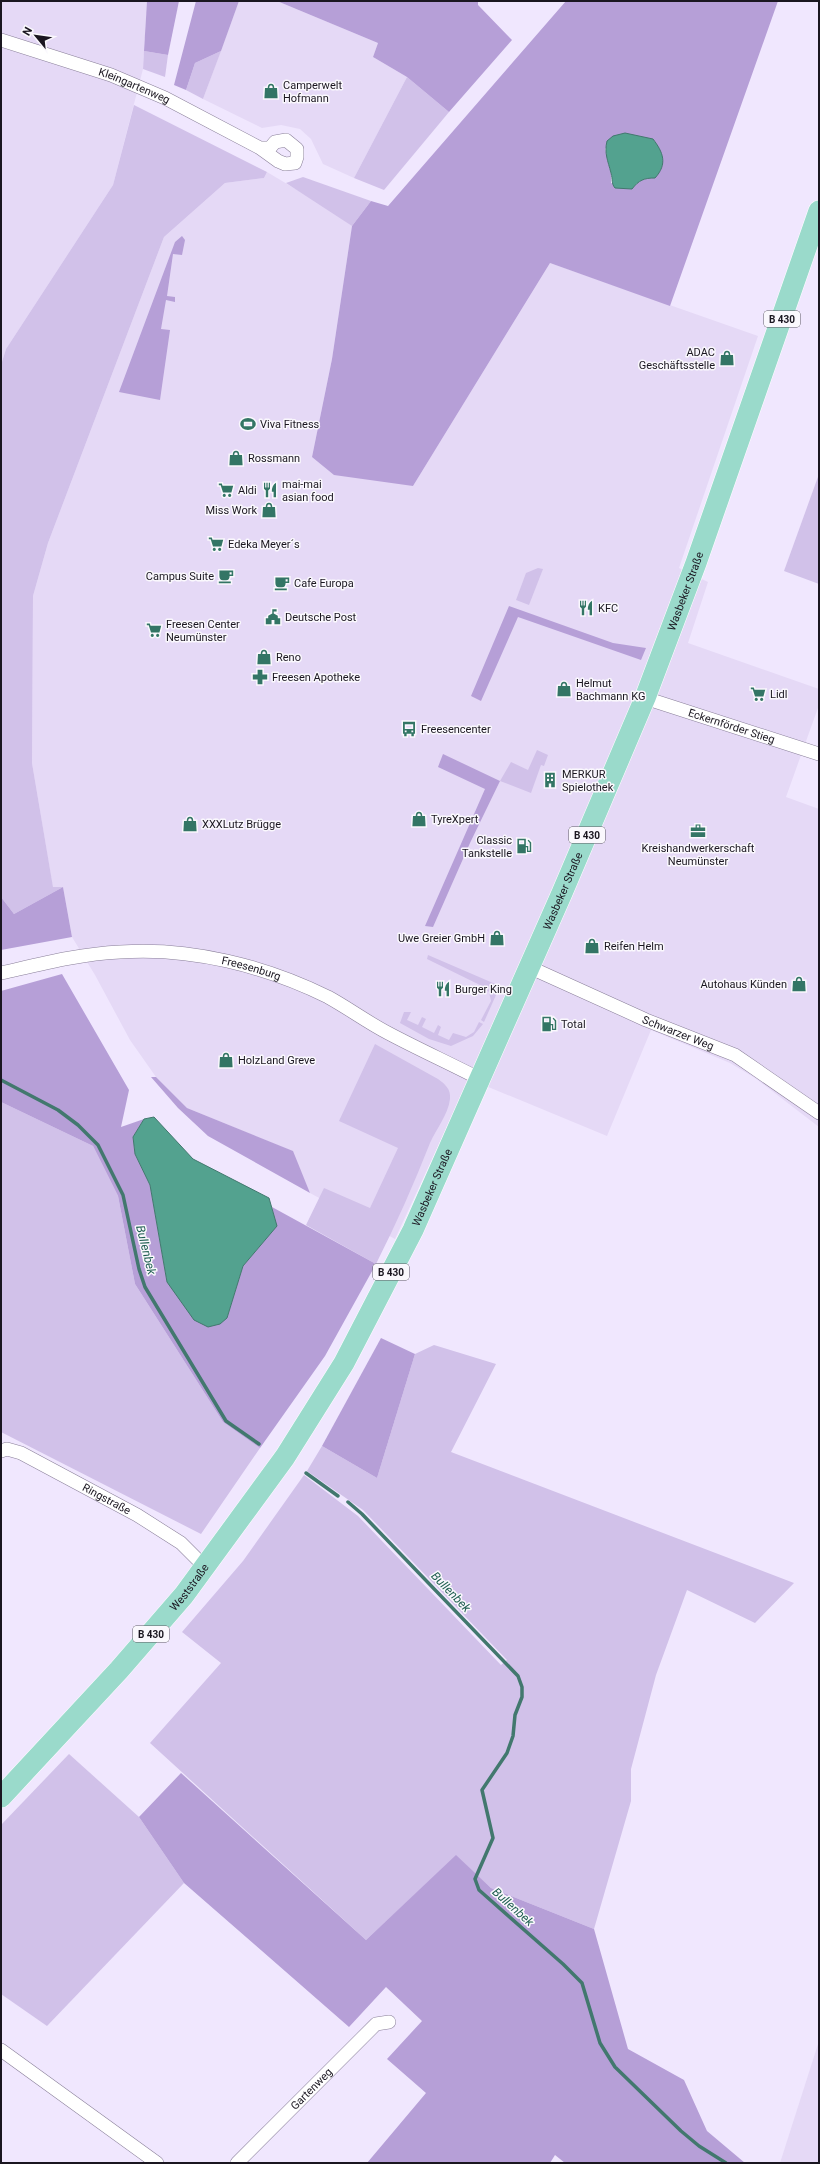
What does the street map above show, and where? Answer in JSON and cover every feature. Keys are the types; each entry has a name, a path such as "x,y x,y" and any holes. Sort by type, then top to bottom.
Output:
{"main road":[{"name":"Wasbeker Straße","path":"285,1457 344,1363 413,1230 645,698 696,563 819,211"},
{"name":"Weststraße","path":"1,1796 120,1670 184,1595 285,1457"}],"street":[{"name":"Kleingartenweg","path":"1,40 111,75 164,98 260,148"},
{"name":"Eckernförder Stieg","path":"645,698 819,754"},
{"name":"Freesenburg","path":"1,973 80,955 122,952 175,953 222,959 278,977 328,997 388,1033 480,1078"},
{"name":"Schwarzer Weg","path":"529,967 646,1020 735,1055 819,1113"},
{"name":"Ringstraße","path":"1,1451 7,1449 21,1453 137,1515 181,1543 204,1566"},
{"name":"Gartenweg","path":"237,2163 376,2024 389,2022"},
{"path":"1,2050 157,2163"}],"shaded area":[{"path":"1,1 147,1 143,69 113,185 6,349 1,365"},
{"path":"147,1 179,1 168,55 144,51"},
{"path":"196,1 239,1 221,51 195,63 186,90 174,85"},
{"path":"239,1 277,1 378,43 373,57 407,77 354,178 323,164 311,139 300,129 281,125 262,128 203,99"},
{"path":"277,1 478,1 478,5 512,40 449,112 407,77 373,57 378,43"},
{"path":"566,1 778,1 670,306 550,263 413,486 334,475 312,457 332,359 352,226 371,201 388,206","holes":["605,148 655,178 642,180 632,189 611,183 611,174"]},
{"path":"144,51 168,55 165,77 143,69"},
{"path":"221,51 203,99 186,90 195,63"},
{"path":"407,77 449,112 384,190 354,178"},
{"path":"134,105 267,172 264,178 225,183 164,237 48,543 33,596 32,763 53,887 63,887 14,914 1,897 1,365 6,349 113,185"},
{"path":"625,133 653,139 663,158 662,168 655,178 642,180 632,189 615,188 606,153 607,141 613,136"},
{"path":"267,172 329,209 352,226 332,359 312,457 413,486 550,263 758,336 679,568 708,582 688,643 819,689 819,705 786,797 819,809 819,1127 755,1078 730,1063 651,1030 607,1136 469,1079 395,1239 310,1193 292,1151 187,1108 156,1077 130,1040 95,975 72,937 63,887 53,888 32,763 33,596 48,543 164,237 225,183 264,178"},
{"path":"303,177 371,201 352,226 286,183"},
{"path":"182,236 185,240 182,255 173,254 167,296 175,297 175,302 166,300 161,329 170,330 160,400 119,392 175,242"},
{"path":"819,474 819,584 784,571"},
{"path":"538,568 543,569 529,605 516,600 526,573"},
{"path":"509,606 613,643 646,648 641,660 518,617 481,701 471,696"},
{"path":"537,750 548,755 544,766 541,765 531,793 500,781 511,762 528,770"},
{"path":"443,754 500,781 470,843 433,927 425,926 485,789 438,767"},
{"path":"63,887 72,937 1,950 1,897 14,914"},
{"path":"428,955 500,986 484,1022 481,1020 491,1001 489,992 484,987 427,959"},
{"path":"62,974 129,1090 121,1127 144,1119 133,1137 135,1154 150,1185 167,1282 227,1318 243,1266 276,1226 272,1207 376,1264 325,1356 260,1448 223,1422 135,1284 118,1196 93,1146 1,1102 1,991"},
{"path":"404,1012 411,1012 407,1020 418,1025 422,1017 426,1019 422,1027 434,1033 438,1025 441,1027 438,1035 449,1040 453,1033 466,1037 474,1032 479,1022 483,1024 473,1036 451,1046 429,1039 400,1023"},
{"path":"375,1044 438,1079 450,1092 447,1111 430,1143 418,1174 376,1264 306,1225 324,1188 370,1208 398,1148 339,1121"},
{"path":"151,1077 156,1077 187,1108 293,1151 310,1193 208,1136 178,1108"},
{"path":"1,1102 93,1146 118,1196 135,1284 223,1422 260,1448 201,1534 1,1432"},
{"path":"154,1117 193,1159 269,1198 277,1226 243,1266 227,1318 220,1324 208,1327 194,1320 167,1282 150,1185 135,1154 133,1137 144,1119"},
{"path":"381,1338 415,1354 377,1478 322,1446"},
{"path":"434,1345 496,1364 451,1452 794,1583 755,1623 687,1590 656,1675 631,1769 631,1801 594,1929 491,1888 456,1856 366,1940 150,1743 221,1663 182,1632 243,1561 304,1475 358,1516 501,1665 507,1660 363,1510 307,1471 322,1446 377,1478 415,1354"},
{"path":"69,1754 139,1817 184,1883 47,2026 1,1994 1,1825"},
{"path":"181,1773 366,1940 456,1855 491,1888 594,1929 628,2049 684,2080 707,2131 745,2163 565,2163 555,2155 550,2163 367,2163 426,2093 387,2059 422,2021 386,1987 349,2027 184,1883 139,1817"},
{"path":"819,2041 819,2163 780,2163"}],"waterway":[{"name":"Bullenbek","path":"1,1080 58,1110 78,1125 98,1145 123,1195 139,1269 145,1287 226,1421 259,1444"},
{"name":"Bullenbek","path":"306,1473 338,1496"},
{"name":"Bullenbek","path":"348,1502 362,1514 518,1676 522,1687 522,1697 515,1715 513,1736 507,1753 482,1790 493,1838 475,1879 479,1890 563,1964 582,1983 600,2043 615,2067 681,2131 699,2146 726,2163"}],"place":[{"name":"Camperwelt Hofmann","path":"271,91"},
{"name":"ADAC Geschäftsstelle","path":"727,358"},
{"name":"Viva Fitness","path":"248,424"},
{"name":"Rossmann","path":"236,458"},
{"name":"Aldi","path":"226,490"},
{"name":"mai-mai asian food","path":"270,490"},
{"name":"Miss Work","path":"269,510"},
{"name":"Edeka Meyer´s","path":"216,544"},
{"name":"Campus Suite","path":"226,576"},
{"name":"Cafe Europa","path":"282,583"},
{"name":"KFC","path":"586,608"},
{"name":"Deutsche Post","path":"273,617"},
{"name":"Freesen Center Neumünster","path":"154,630"},
{"name":"Reno","path":"264,657"},
{"name":"Freesen Apotheke","path":"260,677"},
{"name":"Helmut Bachmann KG","path":"564,689"},
{"name":"Lidl","path":"758,694"},
{"name":"Freesencenter","path":"409,729"},
{"name":"MERKUR Spielothek","path":"550,780"},
{"name":"TyreXpert","path":"419,819"},
{"name":"XXXLutz Brügge","path":"190,824"},
{"name":"Kreishandwerkerschaft Neumünster","path":"698,831"},
{"name":"Classic Tankstelle","path":"524,846"},
{"name":"Uwe Greier GmbH","path":"497,938"},
{"name":"Reifen Helm","path":"592,946"},
{"name":"Autohaus Künden","path":"799,984"},
{"name":"Burger King","path":"443,989"},
{"name":"Total","path":"549,1024"},
{"name":"HolzLand Greve","path":"226,1060"}]}
